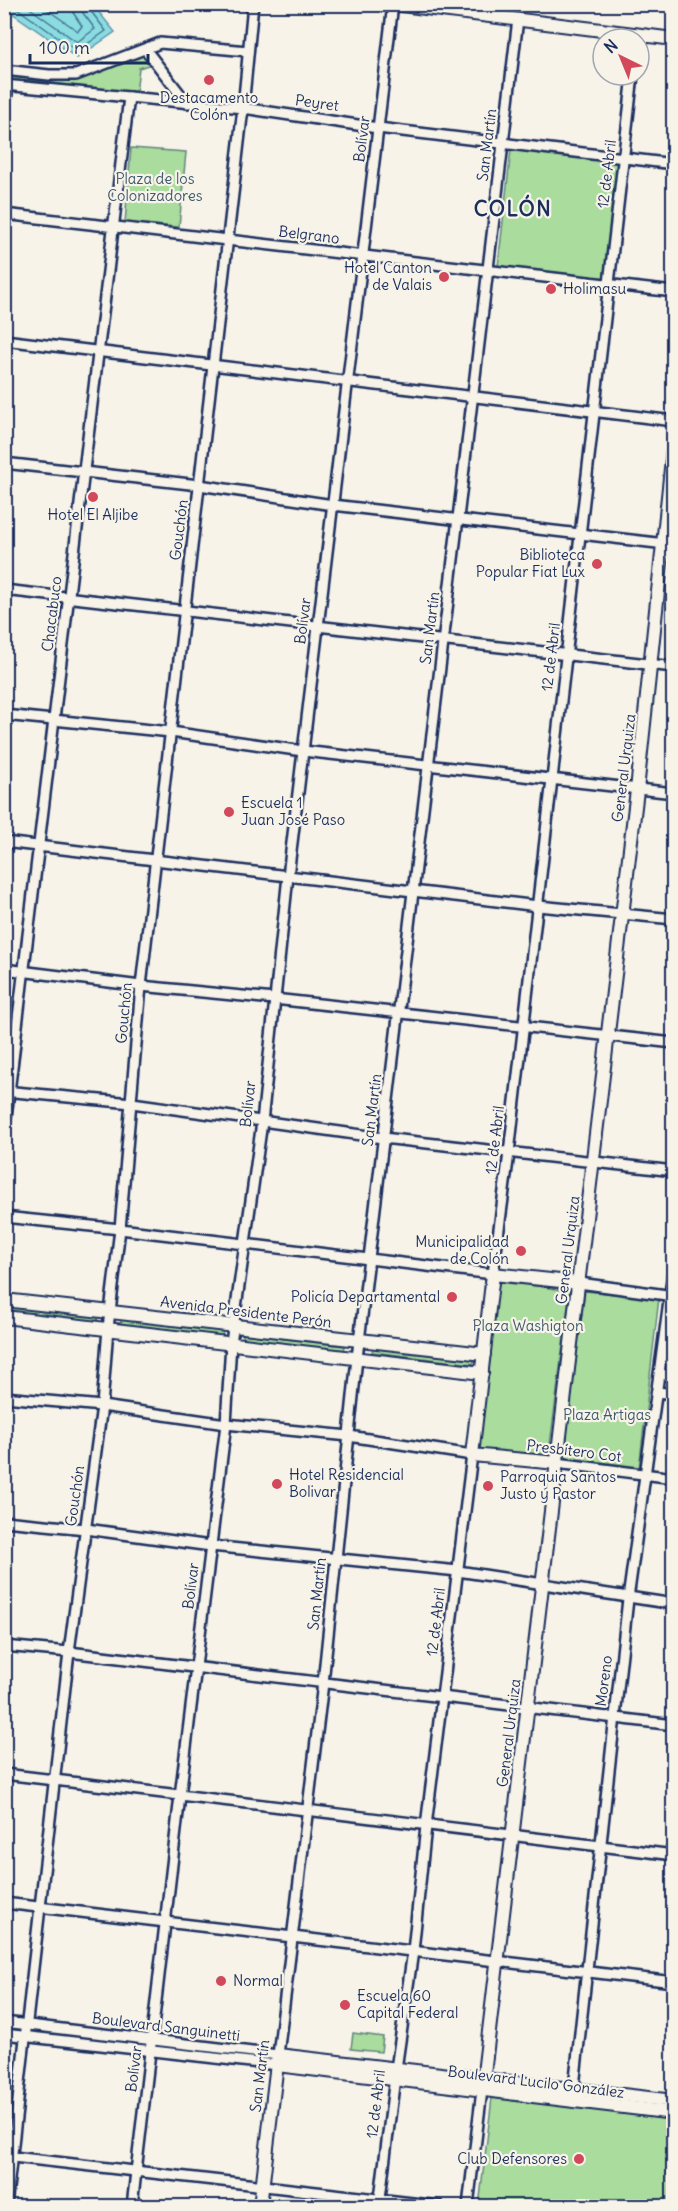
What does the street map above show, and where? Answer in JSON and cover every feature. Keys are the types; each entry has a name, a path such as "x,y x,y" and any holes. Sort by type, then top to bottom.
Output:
{"main road":[{"path":"393,4 591,30"},
{"path":"651,38 674,39"},
{"name":"General Urquiza","path":"483,2085 667,544 674,440"},
{"path":"493,1274 579,1283"},
{"name":"12 de Abril","path":"472,1455 493,1274"},
{"name":"Avenida Presidente Perón","path":"4,1300 484,1354"},
{"path":"4,1317 482,1373"},
{"name":"Presbítero Cot","path":"472,1455 557,1463"},
{"name":"Boulevard Sanguinetti","path":"277,2060 395,2074"},
{"name":"San Martín","path":"260,2206 277,2060"},
{"name":"Boulevard Lucilo González","path":"395,2074 573,2095 674,2102"},
{"name":"Boulevard Lucilo González","path":"573,2095 674,2113"}],"street":[{"name":"Gouchón","path":"6,2206 8,2156 26,2036 69,1653 102,1406 109,1311 120,1229 132,1103 141,986 228,240 253,4"},
{"name":"Bolívar","path":"132,2206 226,1424 233,1325 261,1122 288,876 393,4"},
{"name":"San Martín","path":"277,2060 323,1683 359,1340 518,19"},
{"path":"4,70 49,75 76,75 160,43 248,51"},
{"path":"146,50 187,102"},
{"path":"4,115 6,85"},
{"name":"Peyret","path":"6,85 243,108 378,128 674,164"},
{"name":"12 de Abril","path":"493,1274 524,1026 632,87"},
{"name":"Chacabuco","path":"4,1134 7,1091 24,971 129,97"},
{"name":"Belgrano","path":"4,214 674,292"},
{"path":"4,340 674,420"},
{"path":"4,463 199,485 333,505 667,544"},
{"path":"4,590 674,667"},
{"path":"4,715 171,732 303,751 674,793"},
{"path":"4,842 538,906 674,919"},
{"path":"4,969 141,986 524,1026 607,1038 674,1043"},
{"path":"7,1091 132,1103 383,1138 674,1170"},
{"path":"4,1217 493,1274"},
{"name":"Moreno","path":"573,2095 628,1599 672,1295 674,1264"},
{"path":"579,1283 672,1295"},
{"path":"660,1374 674,1376"},
{"path":"657,1392 674,1394"},
{"path":"4,1397 102,1406 226,1424 349,1436 472,1455"},
{"name":"12 de Abril","path":"379,2203 413,1951 426,1826 472,1455"},
{"name":"Presbítero Cot","path":"557,1463 674,1478"},
{"path":"4,1521 86,1529 211,1546 458,1571 628,1599 674,1604"},
{"path":"4,1646 674,1725"},
{"path":"4,1774 674,1855"},
{"path":"4,1903 674,1983"},
{"name":"Boulevard Sanguinetti","path":"4,2022 152,2046"},
{"name":"Boulevard Sanguinetti","path":"4,2034 152,2046 277,2060"},
{"name":"General Urquiza","path":"468,2206 483,2085"},
{"path":"8,2156 263,2186 379,2203 439,2206"}],"green space":[{"path":"146,53 155,63 139,68 136,93 28,80 21,82 5,80 5,73 50,78"},
{"name":"Plaza de los Colonizadores","path":"131,148 186,152 179,227 125,223"},
{"path":"511,150 619,163 605,278 498,266"},
{"name":"Plaza Washigton","path":"497,1280 570,1291 548,1460 478,1451"},
{"name":"Plaza Artigas","path":"585,1291 659,1298 639,1469 563,1459"},
{"path":"5,1306 98,1317 97,1322 5,1311"},
{"path":"121,1319 223,1331 222,1336 121,1324"},
{"path":"243,1334 345,1346 344,1351 243,1339"},
{"path":"373,1348 474,1360 473,1364 372,1352"},
{"path":"36,2029 138,2041 137,2045 36,2034"},
{"path":"353,2033 383,2037 381,2052 351,2049"},
{"name":"Club Defensores","path":"492,2098 673,2119 673,2206 479,2206"}],"water":[{"path":"5,4 93,5 115,32 77,58 5,8"}],"place":[{"name":"Destacamento Colón","path":"209,80"},
{"name":"Hotel Canton de Valais","path":"444,277"},
{"name":"Holimasu","path":"551,289"},
{"name":"Hotel El Aljibe","path":"93,497"},
{"name":"Biblioteca Popular Fiat Lux","path":"597,564"},
{"name":"Escuela 1 Juan José Paso","path":"229,812"},
{"name":"Municipalidad de Colón","path":"521,1251"},
{"name":"Policía Departamental","path":"452,1297"},
{"name":"Hotel Residencial Bolivar","path":"277,1484"},
{"name":"Parroquia Santos Justo y Pastor","path":"488,1486"},
{"name":"Normal","path":"221,1981"},
{"name":"Escuela 60 Capital Federal","path":"345,2005"},
{"name":"Club Defensores","path":"579,2159"}],"district":[{"name":"COLÓN","path":"513,209"}]}
